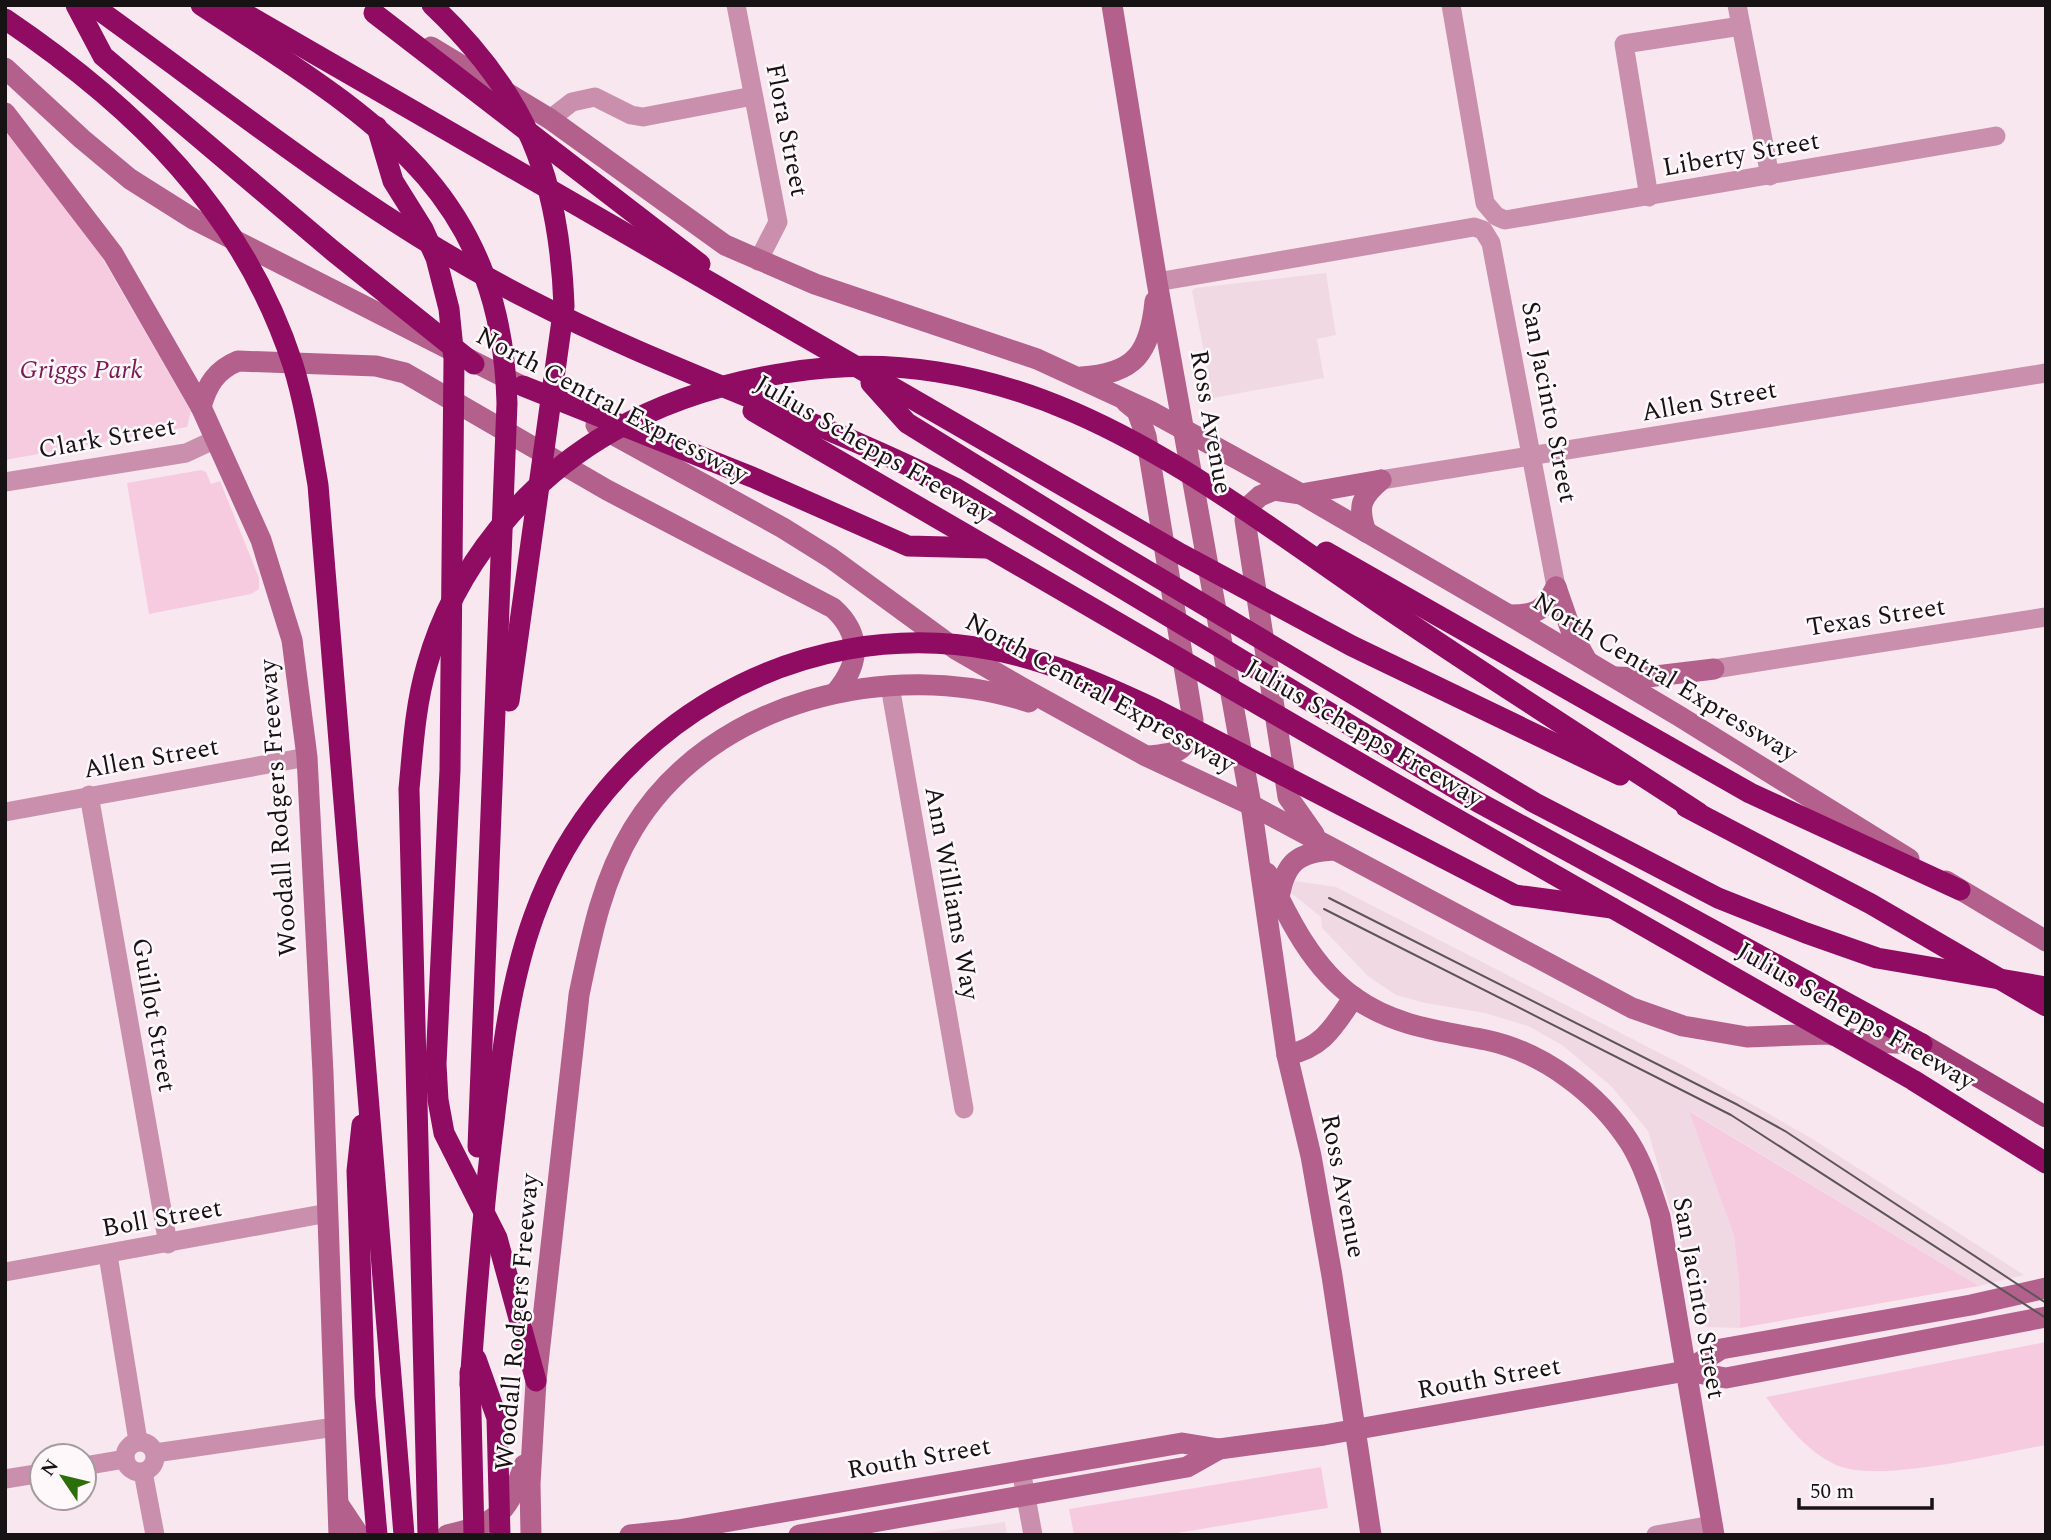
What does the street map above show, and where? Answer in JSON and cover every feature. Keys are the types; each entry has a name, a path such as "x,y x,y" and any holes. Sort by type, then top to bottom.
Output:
{"highway":[{"path":"76,5 103,56 376,286 474,363"},
{"name":"North Central Expressway","path":"92,5 409,230 524,297 652,357"},
{"path":"201,5 326,89 377,127 431,180 463,224 488,281 497,312 506,366 507,403 470,1385"},
{"path":"230,5 1130,526 1352,646 1699,813 1889,914 2046,1006"},
{"path":"432,5 470,41 507,91 533,141 550,192 561,244 564,306 507,717 495,761"},
{"path":"368,9 715,274 805,337"},
{"path":"5,19 82,73 131,115 199,188 251,269 277,323 306,416 318,485 404,1535"},
{"path":"377,127 393,181 423,229 436,258 449,309 454,359 450,770 436,1064 438,1100 444,1133 498,1238 536,1381"},
{"path":"652,357 928,474 1102,573 1323,709 1534,834 1922,1044"},
{"name":"Julius Schepps Freeway","path":"652,357 752,411 1913,1080 2046,1163"},
{"path":"428,1535 410,789 416,714 426,666 440,625 462,583 506,519 536,486 580,450 635,418 689,394 759,377 824,367 905,367 974,378 1019,390 1068,408 1117,432 1708,770 1800,817 1960,890"},
{"path":"857,367 907,423 1337,686 1535,803 1718,898 1806,933 1877,958 2046,987"},
{"path":"523,386 752,477 908,546 988,548"},
{"path":"1202,482 1454,653 1699,813"},
{"path":"470,1385 490,1151 506,1029 521,957 547,884 584,817 613,780 647,746 705,702 778,667 845,649 919,643 956,645 1028,659 1110,688 1154,709 1515,895 1612,908"},
{"path":"366,1079 357,1171 365,1397 377,1535"},
{"path":"472,1349 497,1418 500,1535"},
{"name":"Woodall Rodgers Freeway","path":"470,1385 474,1535"}],"main road":[{"name":"Ross Avenue","path":"1112,5 1157,282 1251,805 1287,1055 1311,1156 1371,1535"},
{"name":"North Central Expressway","path":"368,9 550,119 725,246 815,284 1037,359 1117,395 1301,494 1509,615 2043,939"},
{"name":"North Central Expressway","path":"5,68 82,139 152,192 206,226 523,386 783,528 831,558 957,650 1146,756 1251,805 1632,1008 1683,1026 1747,1037 1826,1034 1867,1042 1922,1044 2046,1117"},
{"name":"Woodall Rodgers Freeway","path":"5,113 113,254 201,407 261,540 287,619 301,691 307,757 328,1213 339,1535"},
{"path":"1078,377 1116,373 1142,352 1150,334 1157,282"},
{"path":"201,407 205,389 215,376 225,366 238,361 376,366 405,373 607,491 833,608 854,633 856,649 847,680 836,692"},
{"path":"1117,395 1136,411 1146,436 1193,720 1187,743 1182,749 1174,754 1146,756"},
{"path":"1279,898 1282,875 1294,862 1310,852 1328,847 1288,797 1245,520 1249,506 1260,496 1274,490 1301,494 1381,480"},
{"path":"1366,532 1359,513 1361,500 1381,480"},
{"path":"1509,615 1538,612 1546,607 1556,587"},
{"path":"1556,587 1573,636 1587,661"},
{"path":"1612,676 1639,678 1714,669"},
{"name":"Woodall Rodgers Freeway","path":"531,1535 536,1381 579,995 592,932 608,876 633,828 662,790 692,761 764,717 836,692 942,684 984,690 1081,720"},
{"name":"Ross Avenue","path":"1256,849 1301,939 1321,965 1354,998"},
{"path":"1287,1055 1307,1051 1321,1041 1354,998"},
{"name":"San Jacinto Street","path":"1354,998 1408,1025 1490,1041 1535,1057 1577,1085 1611,1117 1630,1143 1647,1177 1660,1217 1713,1530"},
{"name":"Routh Street","path":"1686,1371 1721,1349 1971,1305 2046,1287"},
{"name":"Routh Street","path":"630,1535 678,1530 1182,1443 1219,1450 1355,1430 1686,1371 1726,1378 2046,1317"},
{"path":"447,1535 482,1527 503,1510 514,1495 532,1443"},
{"name":"Routh Street","path":"799,1535 1187,1467 1219,1450"},
{"path":"338,1503 359,1535"}],"street":[{"name":"Flora Street","path":"736,5 778,222 758,261"},
{"name":"San Jacinto Street","path":"1451,5 1490,223 1491,243 1556,587"},
{"path":"1737,5 1770,176"},
{"path":"1649,197 1624,44 1741,26"},
{"path":"550,119 572,102 595,97 631,115 643,117 753,96"},
{"name":"Liberty Street","path":"1157,282 1996,136"},
{"name":"Allen Street","path":"1381,480 2046,373"},
{"name":"Clark Street","path":"5,482 186,453 216,439"},
{"name":"Texas Street","path":"1714,669 2046,617"},
{"name":"Ann Williams Way","path":"890,686 964,1109"},
{"name":"Allen Street","path":"5,812 307,757"},
{"name":"Guillot Street","path":"89,795 169,1244"},
{"name":"Boll Street","path":"5,1272 328,1213"},
{"path":"108,1255 138,1441"},
{"path":"155,1453 335,1427"},
{"path":"138,1441 149,1444 155,1453 152,1467 143,1472 129,1468 125,1459 127,1447 138,1441"},
{"path":"98,1464 125,1459"},
{"path":"1021,1470 1033,1535"},
{"path":"143,1472 155,1535"},
{"path":"5,1479 28,1475"},
{"path":"1656,1535 1713,1530"}],"shaded area":[{"path":"1326,273 1336,335 1317,339 1324,378 1213,398 1192,291 1195,288"},
{"path":"1295,881 1336,887 1683,1065 1811,1138 2024,1275 1979,1286 1690,1111 1734,1236 1739,1280 1740,1328 1705,1327 1648,1131 1611,1086 1562,1045 1528,1026 1485,1013 1396,995 1369,977 1322,928 1321,917 1290,892"},
{"path":"1005,1522 1007,1535 913,1535"}],"green space":[{"name":"Griggs Park","path":"5,125 100,254 191,411 187,427 5,460"},
{"path":"201,470 206,472 211,484 220,481 259,578 259,589 251,594 149,614 127,483"},
{"path":"1689,1111 1979,1286 1740,1328 1739,1280 1734,1236"},
{"path":"2046,1342 2046,1445 1907,1469 1853,1470 1834,1464 1813,1451 1788,1426 1766,1397"},
{"path":"1321,1467 1328,1508 1165,1535 1074,1535 1069,1509"}],"tram line":[{"path":"1329,898 1785,1131 2046,1303"},
{"path":"1324,909 1731,1115 2046,1318"}]}
